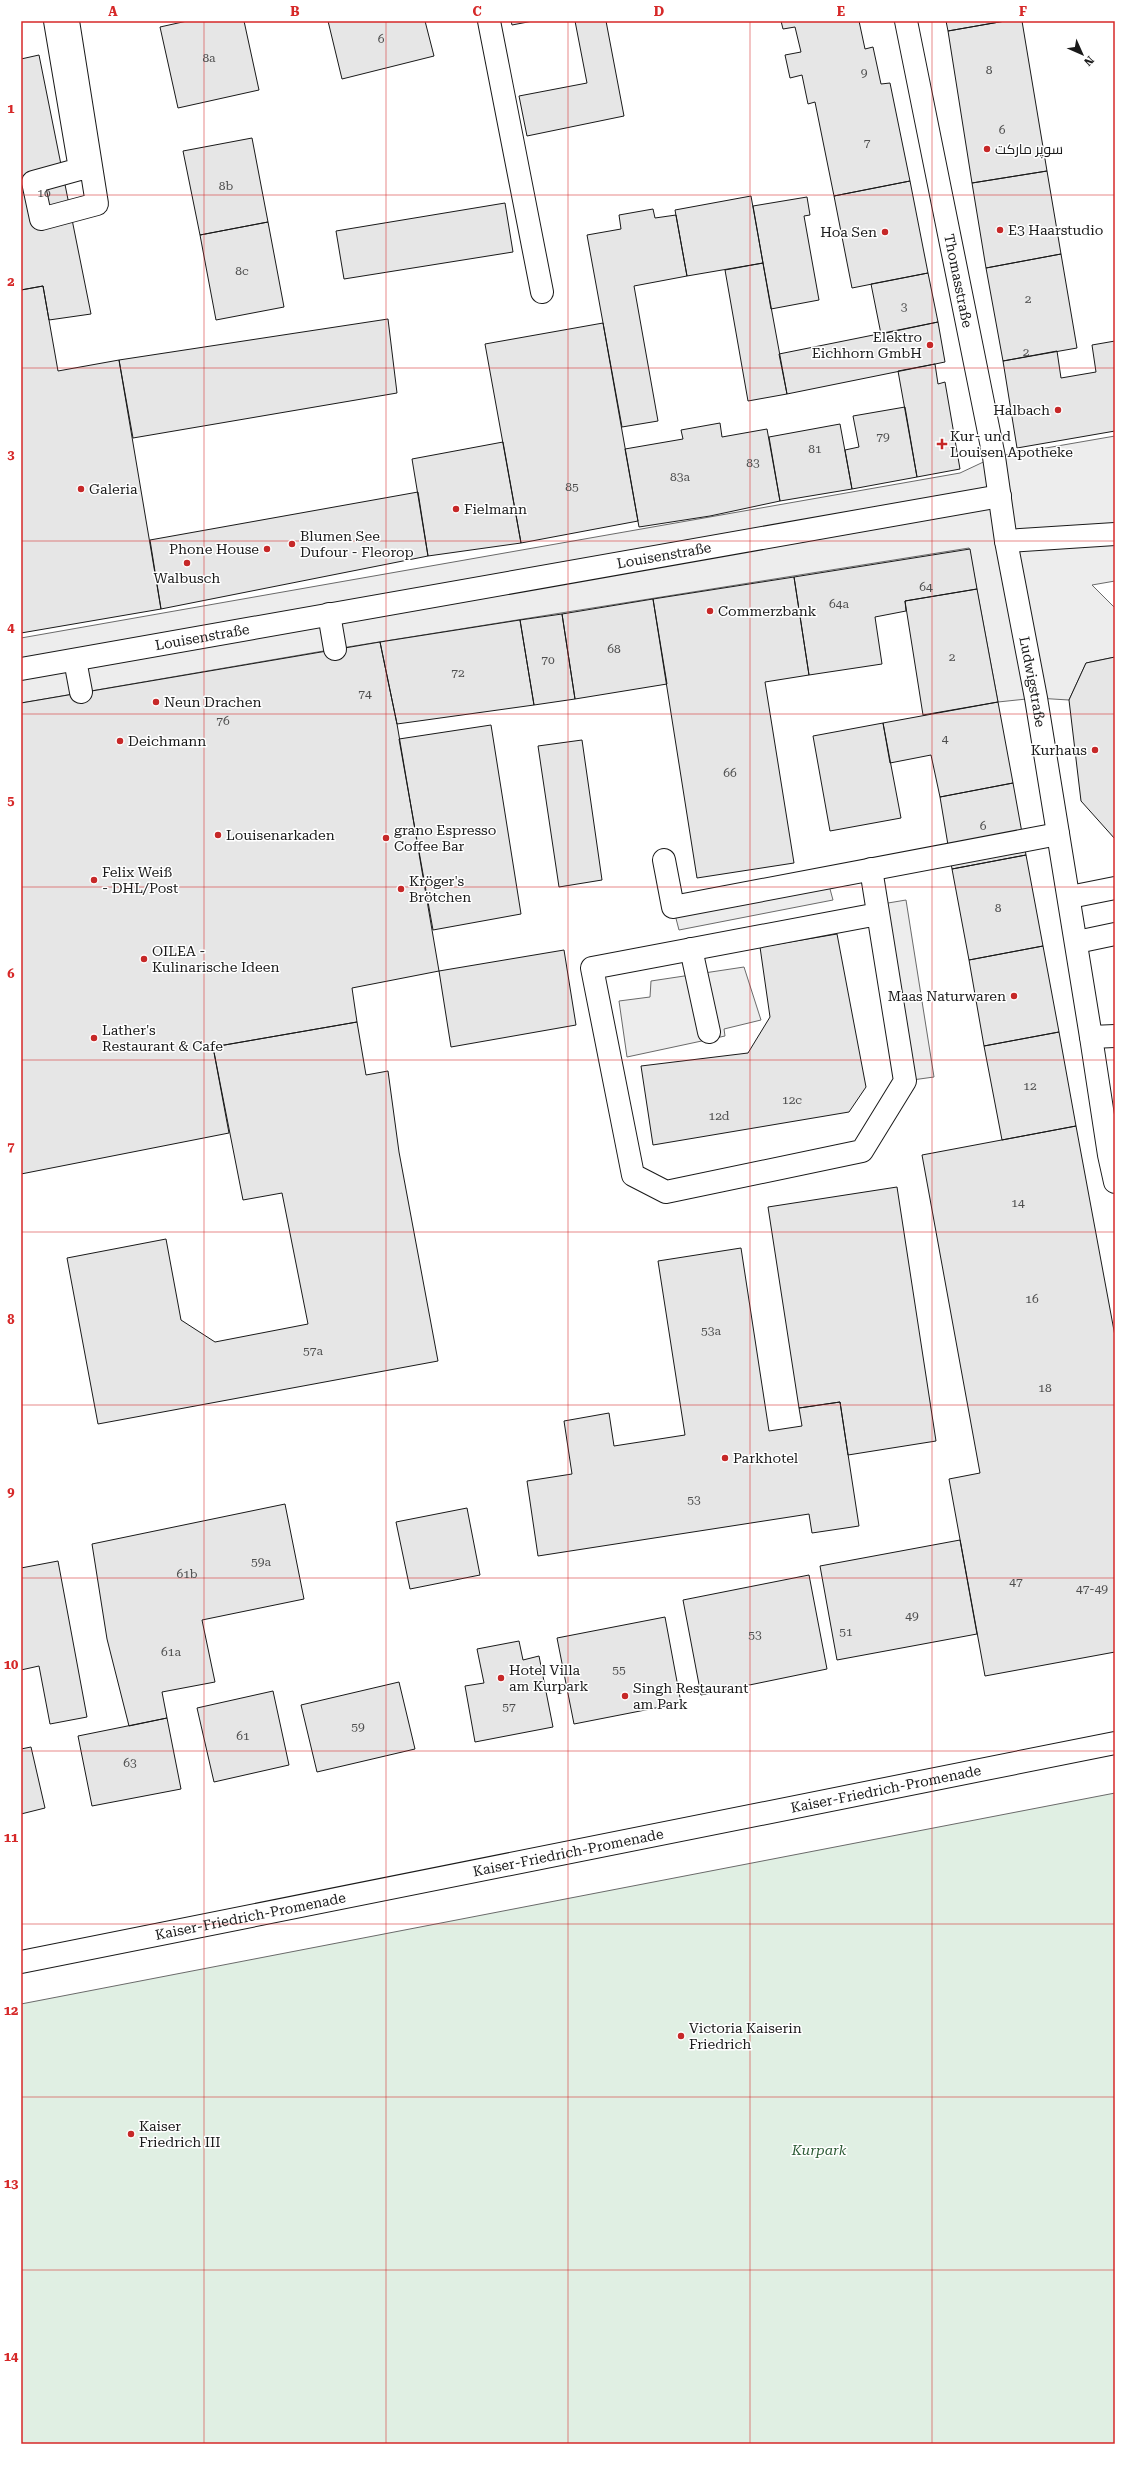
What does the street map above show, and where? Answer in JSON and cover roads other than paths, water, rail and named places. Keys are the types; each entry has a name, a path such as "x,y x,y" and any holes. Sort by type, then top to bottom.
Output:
{"street":[{"path":"55,21 80,168 33,182 41,219 97,204 68,21"},
{"path":"489,21 542,292"},
{"name":"Thomasstraße","path":"906,21 994,457 1006,541"},
{"name":"Louisenstraße","path":"21,669 1000,496"},
{"path":"1006,541 1115,534"},
{"name":"Ludwigstraße","path":"1006,541 1036,698 1058,834 1070,897 1109,1155 1115,1182"},
{"path":"329,614 335,649"},
{"path":"75,660 81,692"},
{"path":"664,860 673,907 1058,834"},
{"path":"870,869 878,914 905,1081 862,1151 666,1192 633,1175 592,968 878,914"},
{"path":"1070,897 1115,888"},
{"path":"1077,942 1115,934"},
{"path":"691,949 710,1032"},
{"path":"1091,1037 1115,1036"},
{"name":"Kaiser-Friedrich-Promenade","path":"21,1962 1115,1743"}],"place":[{"name":"سوپر مارکت","path":"987,149"},
{"name":"E3 Haarstudio","path":"1000,230"},
{"name":"Hoa Sen","path":"885,232"},
{"name":"Elektro Eichhorn GmbH","path":"930,345"},
{"name":"Halbach","path":"1058,410"},
{"name":"Kur- und Louisen Apotheke","path":"942,444"},
{"name":"Galeria","path":"81,489"},
{"name":"Fielmann","path":"456,509"},
{"name":"Blumen See Dufour - Fleorop","path":"292,544"},
{"name":"Phone House","path":"267,549"},
{"name":"Walbusch","path":"187,563"},
{"name":"Commerzbank","path":"710,611"},
{"name":"Neun Drachen","path":"156,702"},
{"name":"Deichmann","path":"120,741"},
{"name":"Kurhaus","path":"1095,750"},
{"name":"Louisenarkaden","path":"218,835"},
{"name":"grano Espresso Coffee Bar","path":"386,838"},
{"name":"Felix Weiß - DHL/Post","path":"94,880"},
{"name":"Kröger's Brötchen","path":"401,889"},
{"name":"OILEA - Kulinarische Ideen","path":"144,959"},
{"name":"Maas Naturwaren","path":"1014,996"},
{"name":"Lather's Restaurant & Cafe","path":"94,1038"},
{"name":"Parkhotel","path":"725,1458"},
{"name":"Hotel Villa am Kurpark","path":"501,1678"},
{"name":"Singh Restaurant am Park","path":"625,1696"},
{"name":"Victoria Kaiserin Friedrich","path":"681,2036"},
{"name":"Kaiser Friedrich III","path":"131,2134"}],"park label":[{"name":"Kurpark","path":"819,2150"}]}
